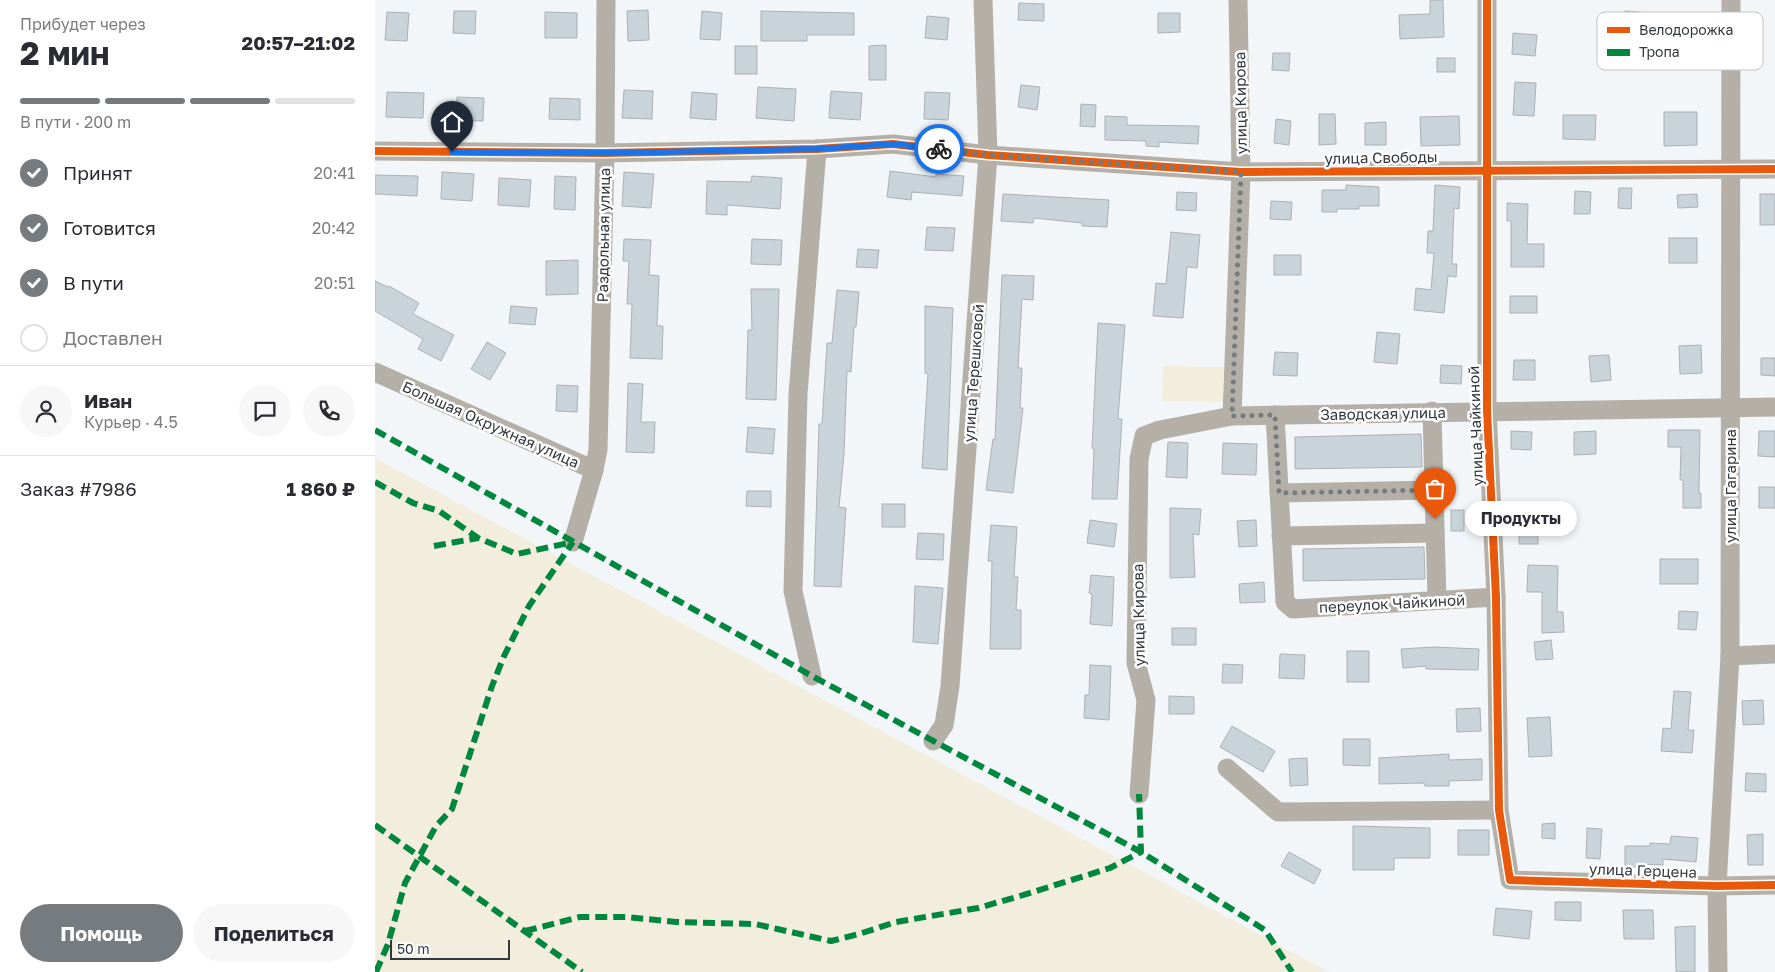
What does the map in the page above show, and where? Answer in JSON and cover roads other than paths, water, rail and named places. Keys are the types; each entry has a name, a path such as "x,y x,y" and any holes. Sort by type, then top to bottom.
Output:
{"street":[{"name":"Раздольная улица","path":"594,470 598,450 605,153 606,0"},
{"name":"улица Терешковой","path":"933,741 944,726 950,686 988,155 983,0"},
{"name":"улица Кирова","path":"1232,416 1241,172 1238,0"},
{"name":"улица Чайкиной","path":"1487,0 1487,410 1496,597 1499,810 1509,880"},
{"name":"улица Гагарина","path":"1718,972 1717,886 1730,656 1730,70"},
{"name":"улица Свободы","path":"375,151 605,153 817,149 893,144 988,155 1241,172 1775,169"},
{"path":"812,676 793,591 799,394 817,149"},
{"name":"Большая Окружная улица","path":"375,372 594,470 573,542"},
{"name":"Заводская улица","path":"1143,436 1160,430 1232,416 1487,410 1775,407"},
{"path":"1432,411 1437,600"},
{"path":"1275,415 1281,536 1435,533"},
{"name":"улица Кирова","path":"1139,794 1146,700 1136,662 1139,459 1143,436"},
{"path":"1279,493 1434,490"},
{"name":"переулок Чайкиной","path":"1281,536 1285,602 1288,607 1293,609 1496,597"},
{"path":"1730,656 1775,654"},
{"path":"1227,768 1278,812 1499,810"},
{"name":"улица Герцена","path":"1509,880 1717,886 1775,885"}],"place":[{"name":"Продукты","path":"1435,519"}]}
